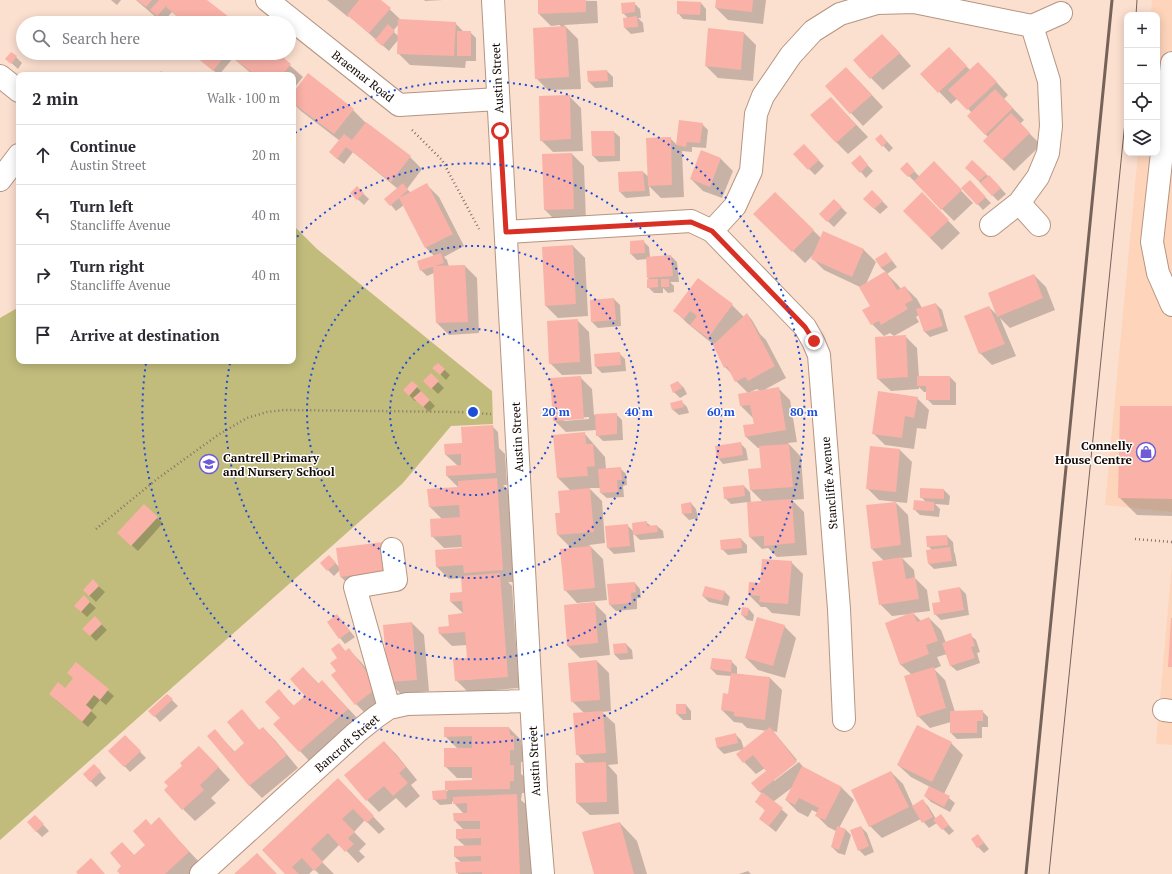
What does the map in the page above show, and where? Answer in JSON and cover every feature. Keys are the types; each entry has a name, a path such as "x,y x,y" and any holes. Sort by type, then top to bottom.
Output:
{"street":[{"name":"Braemar Road","path":"267,0 287,16"},
{"name":"Austin Street","path":"493,0 536,790 543,874"},
{"path":"712,231 735,206 751,171 756,114 763,96 791,55 813,31 840,14 877,3 914,2 1032,26 1061,13"},
{"name":"Braemar Road","path":"296,23 399,105 498,99"},
{"path":"992,225 1019,203 1038,177 1048,153 1051,126 1049,81 1032,26"},
{"path":"1172,63 1152,242 1158,273 1172,305"},
{"path":"0,76 16,89"},
{"path":"0,180 16,159"},
{"path":"1019,203 1039,225"},
{"name":"Stancliffe Avenue","path":"506,232 691,222 712,231 805,327 814,341 819,355 840,609 844,720"},
{"path":"389,708 354,587 396,580 392,549"},
{"name":"Bancroft Street","path":"201,874 356,732 389,708 407,704 531,701"}],"path":[{"path":"399,105 407,125 442,160 482,233 506,232"},
{"path":"96,529 157,479 218,435 247,418 267,412 284,410 461,412 516,416"},
{"path":"1135,539 1172,542"}],"shaded area":[{"path":"1152,0 1172,0 1172,512 1105,505 1138,156 1160,156 1160,12 1151,12"},
{"name":"Cantrell Primary and Nursery School","path":"296,228 317,249 492,391 493,424 451,426 402,484 0,840 0,318 16,309 16,364 296,364"},
{"path":"1172,563 1172,745 1156,744"}],"building":[{"path":"137,0 152,0 146,7"},
{"path":"159,0 207,0 228,16 177,16 166,7 169,3 157,16 150,10"},
{"path":"359,0 381,0 391,8 369,33 347,15"},
{"path":"538,0 586,0 586,12 538,14"},
{"path":"716,0 753,0 752,12 715,8"},
{"path":"677,1 701,2 700,15 677,14"},
{"path":"635,2 635,12 622,14 621,3"},
{"path":"637,16 638,27 624,28 623,18"},
{"path":"398,19 456,22 454,56 397,54"},
{"path":"388,24 395,31 382,46 375,40"},
{"path":"566,26 569,77 535,79 533,28"},
{"path":"708,28 744,32 741,70 705,66"},
{"path":"457,31 471,31 471,56 457,56"},
{"path":"882,34 900,53 870,79 853,60"},
{"path":"949,47 967,66 938,93 920,74"},
{"path":"11,52 16,55 11,64 5,59"},
{"path":"200,60 222,60 213,71"},
{"path":"236,60 286,60 291,64 284,72 251,72"},
{"path":"978,62 997,82 967,110 948,90"},
{"path":"846,67 872,95 850,114 825,86"},
{"path":"607,70 608,81 588,82 587,71"},
{"path":"308,73 354,109 334,134 296,105 296,89"},
{"path":"995,89 1013,108 985,135 967,116"},
{"path":"570,95 571,139 540,141 539,96"},
{"path":"831,97 856,125 836,143 810,115"},
{"path":"1011,113 1030,133 1002,160 983,141"},
{"path":"679,120 703,123 700,143 687,142 686,147 676,145"},
{"path":"366,122 411,156 391,182 346,147 337,159 329,152 344,134 352,140"},
{"path":"591,131 614,131 615,156 592,156"},
{"path":"881,134 887,142 882,147 875,139"},
{"path":"671,137 672,185 648,186 646,138"},
{"path":"804,144 819,160 808,170 793,154"},
{"path":"701,150 721,158 710,187 690,179"},
{"path":"572,153 574,209 544,210 542,154"},
{"path":"860,155 868,165 860,173 851,163"},
{"path":"972,160 987,174 979,181 965,168"},
{"path":"934,161 962,190 941,210 914,181"},
{"path":"907,162 915,171 908,177 900,169"},
{"path":"643,171 645,191 619,192 618,172"},
{"path":"989,175 1001,188 992,196 980,183"},
{"path":"970,180 986,197 977,205 961,188"},
{"path":"403,183 408,190 390,206 384,199"},
{"path":"427,183 453,234 425,248 399,198"},
{"path":"357,186 364,193 357,200 350,193"},
{"path":"872,190 883,201 874,209 863,199"},
{"path":"775,192 814,230 792,252 753,214"},
{"path":"922,192 949,220 930,238 903,211"},
{"path":"834,199 842,207 827,222 819,214"},
{"path":"823,231 864,249 852,277 811,259"},
{"path":"644,240 645,253 630,254 630,241"},
{"path":"573,245 576,304 545,306 542,247"},
{"path":"886,252 892,261 881,268 875,259"},
{"path":"441,253 444,263 420,271 417,261"},
{"path":"671,255 673,276 647,278 646,257"},
{"path":"465,265 468,322 436,323 433,266"},
{"path":"886,271 897,290 905,286 913,300 905,304 908,309 881,325 879,321 871,325 862,310 870,306 859,287"},
{"path":"1034,274 1043,298 997,317 988,293"},
{"path":"698,278 733,304 708,338 690,325 697,316 690,311 684,319 673,311"},
{"path":"647,279 658,279 658,287 647,288"},
{"path":"661,279 669,279 669,287 661,287"},
{"path":"614,298 616,320 591,322 590,300"},
{"path":"936,303 943,326 924,332 916,309"},
{"path":"989,306 1005,344 979,354 964,316"},
{"path":"747,313 775,366 748,381 745,377 735,382 727,366 724,368 713,345"},
{"path":"578,319 580,362 549,364 547,321"},
{"path":"906,335 908,377 877,379 875,337"},
{"path":"620,352 621,365 595,367 594,354"},
{"path":"438,363 445,369 440,375 432,368"},
{"path":"431,373 439,381 431,389 423,381"},
{"path":"581,376 584,419 553,421 550,378"},
{"path":"917,376 950,376 950,400 926,400 926,386 917,386"},
{"path":"412,381 418,386 409,396 403,390"},
{"path":"678,381 682,388 673,393 670,385"},
{"path":"779,387 786,430 745,437 743,425 754,424 750,405 740,406 738,394"},
{"path":"421,391 430,400 423,407 413,398"},
{"path":"878,391 918,397 914,418 905,416 902,438 872,434"},
{"path":"682,400 684,407 672,410 670,403"},
{"name":"Connelly House Centre","path":"1120,406 1172,406 1172,499 1118,498"},
{"path":"617,413 617,434 596,436 595,414"},
{"path":"493,425 496,473 446,476 446,466 461,465 461,454 445,455 444,444 462,443 461,427"},
{"path":"585,432 586,444 593,444 595,466 587,467 588,476 557,478 553,435"},
{"path":"741,442 743,455 717,459 715,446"},
{"path":"789,444 793,487 750,490 748,469 761,468 759,446"},
{"path":"870,446 900,449 896,492 866,489"},
{"path":"621,467 622,480 617,480 618,492 600,493 598,469"},
{"path":"497,478 503,570 464,573 463,565 436,567 435,550 462,548 461,535 431,537 430,519 460,517 459,505 429,507 427,489 458,487 458,481"},
{"path":"744,485 745,496 724,499 723,487"},
{"path":"590,488 594,532 557,535 555,513 560,513 558,491"},
{"path":"920,488 944,489 944,499 920,498"},
{"path":"792,499 795,543 764,546 764,536 749,537 747,502"},
{"path":"914,500 934,502 934,511 913,510"},
{"path":"691,502 692,513 682,514 681,504"},
{"path":"896,502 901,545 871,549 866,505"},
{"path":"144,504 158,517 131,546 117,533"},
{"path":"647,521 647,526 657,525 658,532 633,535 632,523"},
{"path":"628,524 630,546 607,548 605,526"},
{"path":"947,535 948,545 927,547 926,536"},
{"path":"741,538 742,548 721,550 720,540"},
{"path":"383,542 387,571 340,577 336,548"},
{"path":"591,546 595,588 564,591 560,549"},
{"path":"950,547 952,561 928,564 926,550"},
{"path":"329,555 336,563 327,571 320,563"},
{"path":"902,557 906,579 915,577 919,599 879,605 872,562"},
{"path":"762,559 792,561 788,604 759,602 760,596 748,595 749,582 760,583"},
{"path":"500,573 508,677 455,681 453,659 467,658 465,632 439,634 438,627 449,626 448,615 463,613 462,601 450,602 450,593 462,592 461,576"},
{"path":"93,579 99,586 89,596 83,590"},
{"path":"635,582 636,592 631,593 632,603 609,605 607,584"},
{"path":"705,586 725,591 722,601 702,596"},
{"path":"960,587 964,610 934,615 932,603 940,602 938,591"},
{"path":"84,595 90,602 81,612 74,606"},
{"path":"595,602 598,643 567,646 564,605"},
{"path":"742,607 749,608 747,616 741,615"},
{"path":"913,612 917,622 929,617 938,641 926,645 929,654 900,665 885,623"},
{"path":"337,614 350,631 339,639 327,622"},
{"path":"95,616 102,624 90,636 82,629"},
{"path":"757,617 785,625 773,666 745,658"},
{"path":"1171,618 1172,667 1168,667"},
{"path":"412,622 417,680 388,682 383,625"},
{"path":"971,633 975,646 971,647 975,658 950,666 942,643"},
{"path":"339,643 345,651 349,648 378,687 355,705 331,675 336,671 330,663 337,658 331,649"},
{"path":"626,643 628,653 614,654 613,644"},
{"path":"712,658 732,660 731,672 710,669"},
{"path":"597,660 600,700 571,702 568,663"},
{"path":"76,662 109,689 100,700 94,695 86,705 92,710 82,722 49,694 58,682 65,688 73,678 67,673"},
{"path":"303,667 318,684 322,680 348,709 299,752 273,724 280,718 265,702 279,689 293,706 305,696 290,679"},
{"path":"934,667 946,708 917,717 904,676"},
{"path":"731,673 770,677 765,720 734,716 734,712 721,710 723,693 728,694"},
{"path":"167,694 173,699 154,717 148,711"},
{"path":"676,704 686,704 686,714 676,714"},
{"path":"242,709 259,730 263,727 287,755 249,786 207,736 215,729 234,752 244,743 227,722"},
{"path":"983,710 983,721 977,721 977,733 950,733 950,711"},
{"path":"603,711 606,753 576,755 573,713"},
{"path":"917,725 952,742 932,782 897,765"},
{"path":"444,727 509,727 510,735 514,736 514,750 510,750 510,765 514,765 514,781 510,781 510,789 445,790 445,781 472,780 472,767 444,767 444,748 472,748 472,736 444,737"},
{"path":"770,727 797,762 759,792 751,783 766,771 753,755 743,763 736,754"},
{"path":"736,733 738,743 717,748 715,738"},
{"path":"125,735 141,751 124,767 108,751"},
{"path":"384,741 406,767 399,773 408,783 393,796 384,786 366,801 344,775"},
{"path":"199,746 219,767 200,785 204,790 182,810 164,790 168,786 164,782 182,766 180,763"},
{"path":"606,762 607,802 576,803 575,763"},
{"path":"94,764 101,771 90,782 83,774"},
{"path":"802,766 842,787 825,820 815,816 819,808 799,798 795,805 785,800"},
{"path":"891,771 909,807 869,827 851,790"},
{"path":"338,778 374,816 367,823 353,809 342,819 355,832 348,838 354,844 345,852 328,833 311,849 323,862 314,871 302,858 292,867 299,874 285,874 262,850"},
{"path":"929,786 950,796 944,807 924,796"},
{"path":"446,790 447,799 433,800 432,791"},
{"path":"762,792 783,808 769,826 759,819 765,810 755,802"},
{"path":"517,794 520,874 482,874 482,872 456,873 455,862 481,861 481,856 454,857 454,846 481,845 481,838 456,839 456,829 480,829 480,821 454,821 453,813 467,813 467,803 453,804 453,797"},
{"path":"923,799 933,817 922,823 912,806"},
{"path":"941,814 949,825 942,830 933,820"},
{"path":"35,815 44,824 36,832 27,822"},
{"path":"159,817 189,852 165,874 120,874 117,871 121,866 110,853 122,842 134,855 145,845 133,831 146,819 151,825"},
{"path":"620,822 634,874 594,874 582,832"},
{"path":"837,826 846,829 839,850 831,847"},
{"path":"861,826 869,846 858,851 850,830"},
{"path":"978,834 984,843 977,848 971,839"},
{"path":"257,853 277,874 234,874 244,865"},
{"path":"91,858 105,874 78,874 76,872"}],"tram line":[{"path":"1136,12 1137,0"},
{"path":"1049,874 1125,120"}],"railway":[{"path":"1026,874 1112,0"}],"place":[{"name":"Connelly House Centre","path":"1146,452"},
{"name":"Cantrell Primary and Nursery School","path":"209,464"}],"route":[{"path":"500,131 506,232 691,222 712,231 805,327 814,341"}]}
